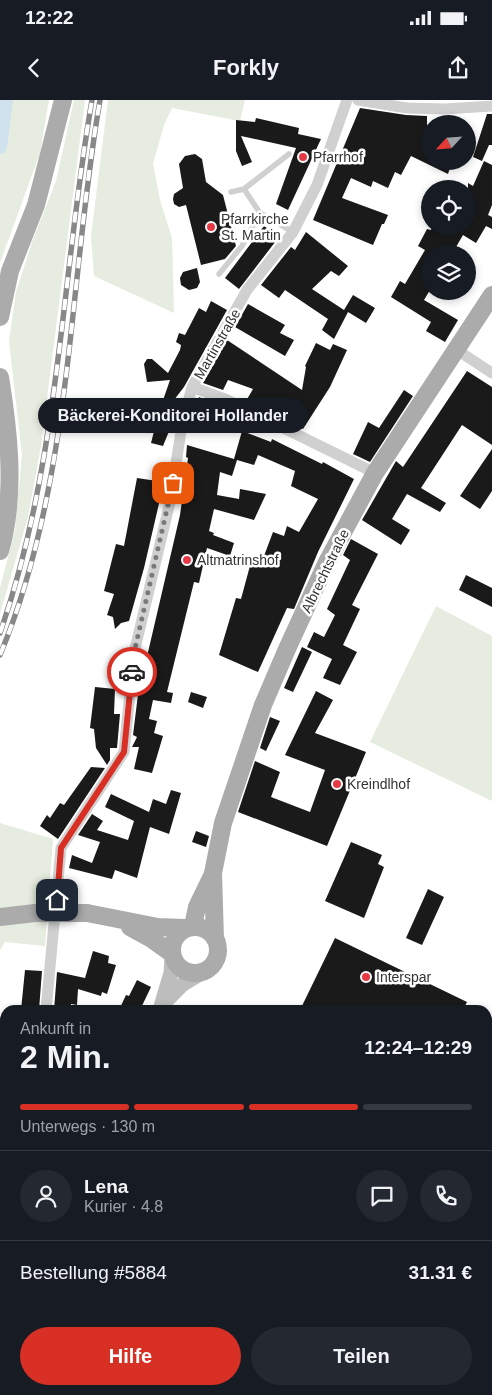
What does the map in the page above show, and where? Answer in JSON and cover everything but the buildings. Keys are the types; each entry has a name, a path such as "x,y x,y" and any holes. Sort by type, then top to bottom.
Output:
{"main road":[{"path":"0,317 10,271 36,205 63,100"},
{"name":"Albrechtstraße","path":"215,939 213,873 223,823 263,705 327,562 375,473 492,295"},
{"path":"0,377 10,484 5,534 0,552"},
{"name":"Albrechtstraße","path":"189,927 213,873"},
{"path":"0,917 88,913 158,927 189,927 206,930 215,939 218,951 216,960 203,972 183,984 164,1005"},
{"path":"116,920 150,938 172,955 185,971 193,974 203,972"},
{"path":"163,1005 171,973 176,937 189,927"}],"street":[{"name":"Martinstraße","path":"46,1005 61,848 124,752 134,653 170,502 182,425 192,387 247,290 293,232 317,185 347,100"},
{"path":"358,100 407,108 444,109 492,106"},
{"path":"457,350 492,374"},
{"path":"192,387 225,399 375,473"}],"lane":[{"path":"231,192 244,189 289,154"},
{"path":"244,189 260,213 293,232"},
{"path":"219,274 242,246 260,213"}],"shaded area":[{"path":"0,100 49,100 40,153 0,263"},
{"path":"74,100 85,100 41,446 28,517 0,614 0,588 15,530 22,455 9,341 16,292 32,242 56,181"},
{"path":"108,100 245,100 240,121 172,108 164,125 153,164 160,200 172,238 174,313 94,276 91,236"},
{"path":"436,606 492,636 492,801 370,742"},
{"path":"0,823 53,839 45,946 5,942 0,950"}],"waterway":[{"path":"0,147 6,100"}],"railway":[{"path":"0,633 20,568 47,436 92,100"},
{"path":"0,655 24,588 42,520 55,451 100,100"}],"way so far":[{"path":"132,672 134,653 173,483"}],"place":[{"name":"Pfarrhof","path":"303,157"},
{"name":"Pfarrkirche St. Martin","path":"211,227"},
{"name":"Bäckerei-Konditorei Hollander","path":"173,483"},
{"name":"Altmatrinshof","path":"187,560"},
{"name":"Kreindlhof","path":"337,784"},
{"name":"Interspar","path":"366,977"}],"route":[{"path":"57,900 61,848 107,781 124,752 127,739 132,672"}]}
